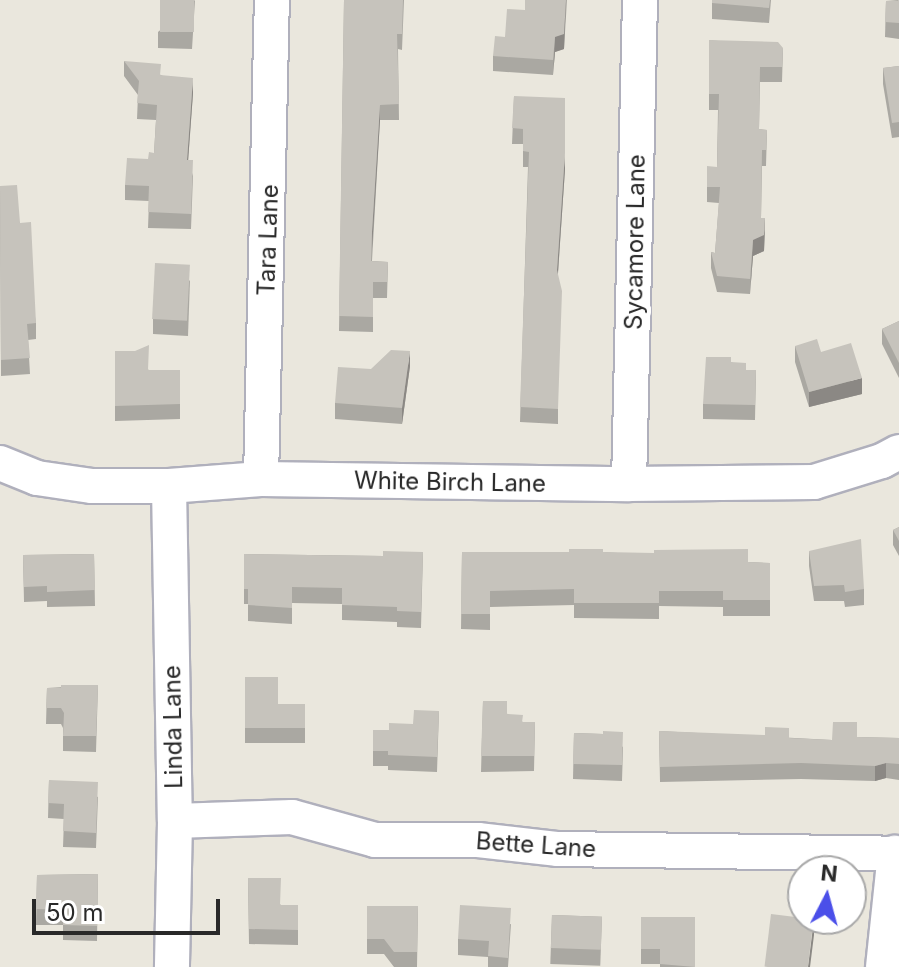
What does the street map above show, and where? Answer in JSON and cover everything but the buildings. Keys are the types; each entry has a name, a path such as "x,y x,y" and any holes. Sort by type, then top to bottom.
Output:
{"street":[{"name":"Tara Lane","path":"261,479 272,0"},
{"name":"Sycamore Lane","path":"629,484 640,0"},
{"name":"White Birch Lane","path":"0,463 37,478 64,482 169,486 261,479 629,484 814,482 899,452"},
{"name":"Linda Lane","path":"169,486 175,821 172,967"},
{"name":"Bette Lane","path":"175,821 292,817 375,840 478,840 558,849 897,853"},
{"path":"883,967 897,853"}]}
